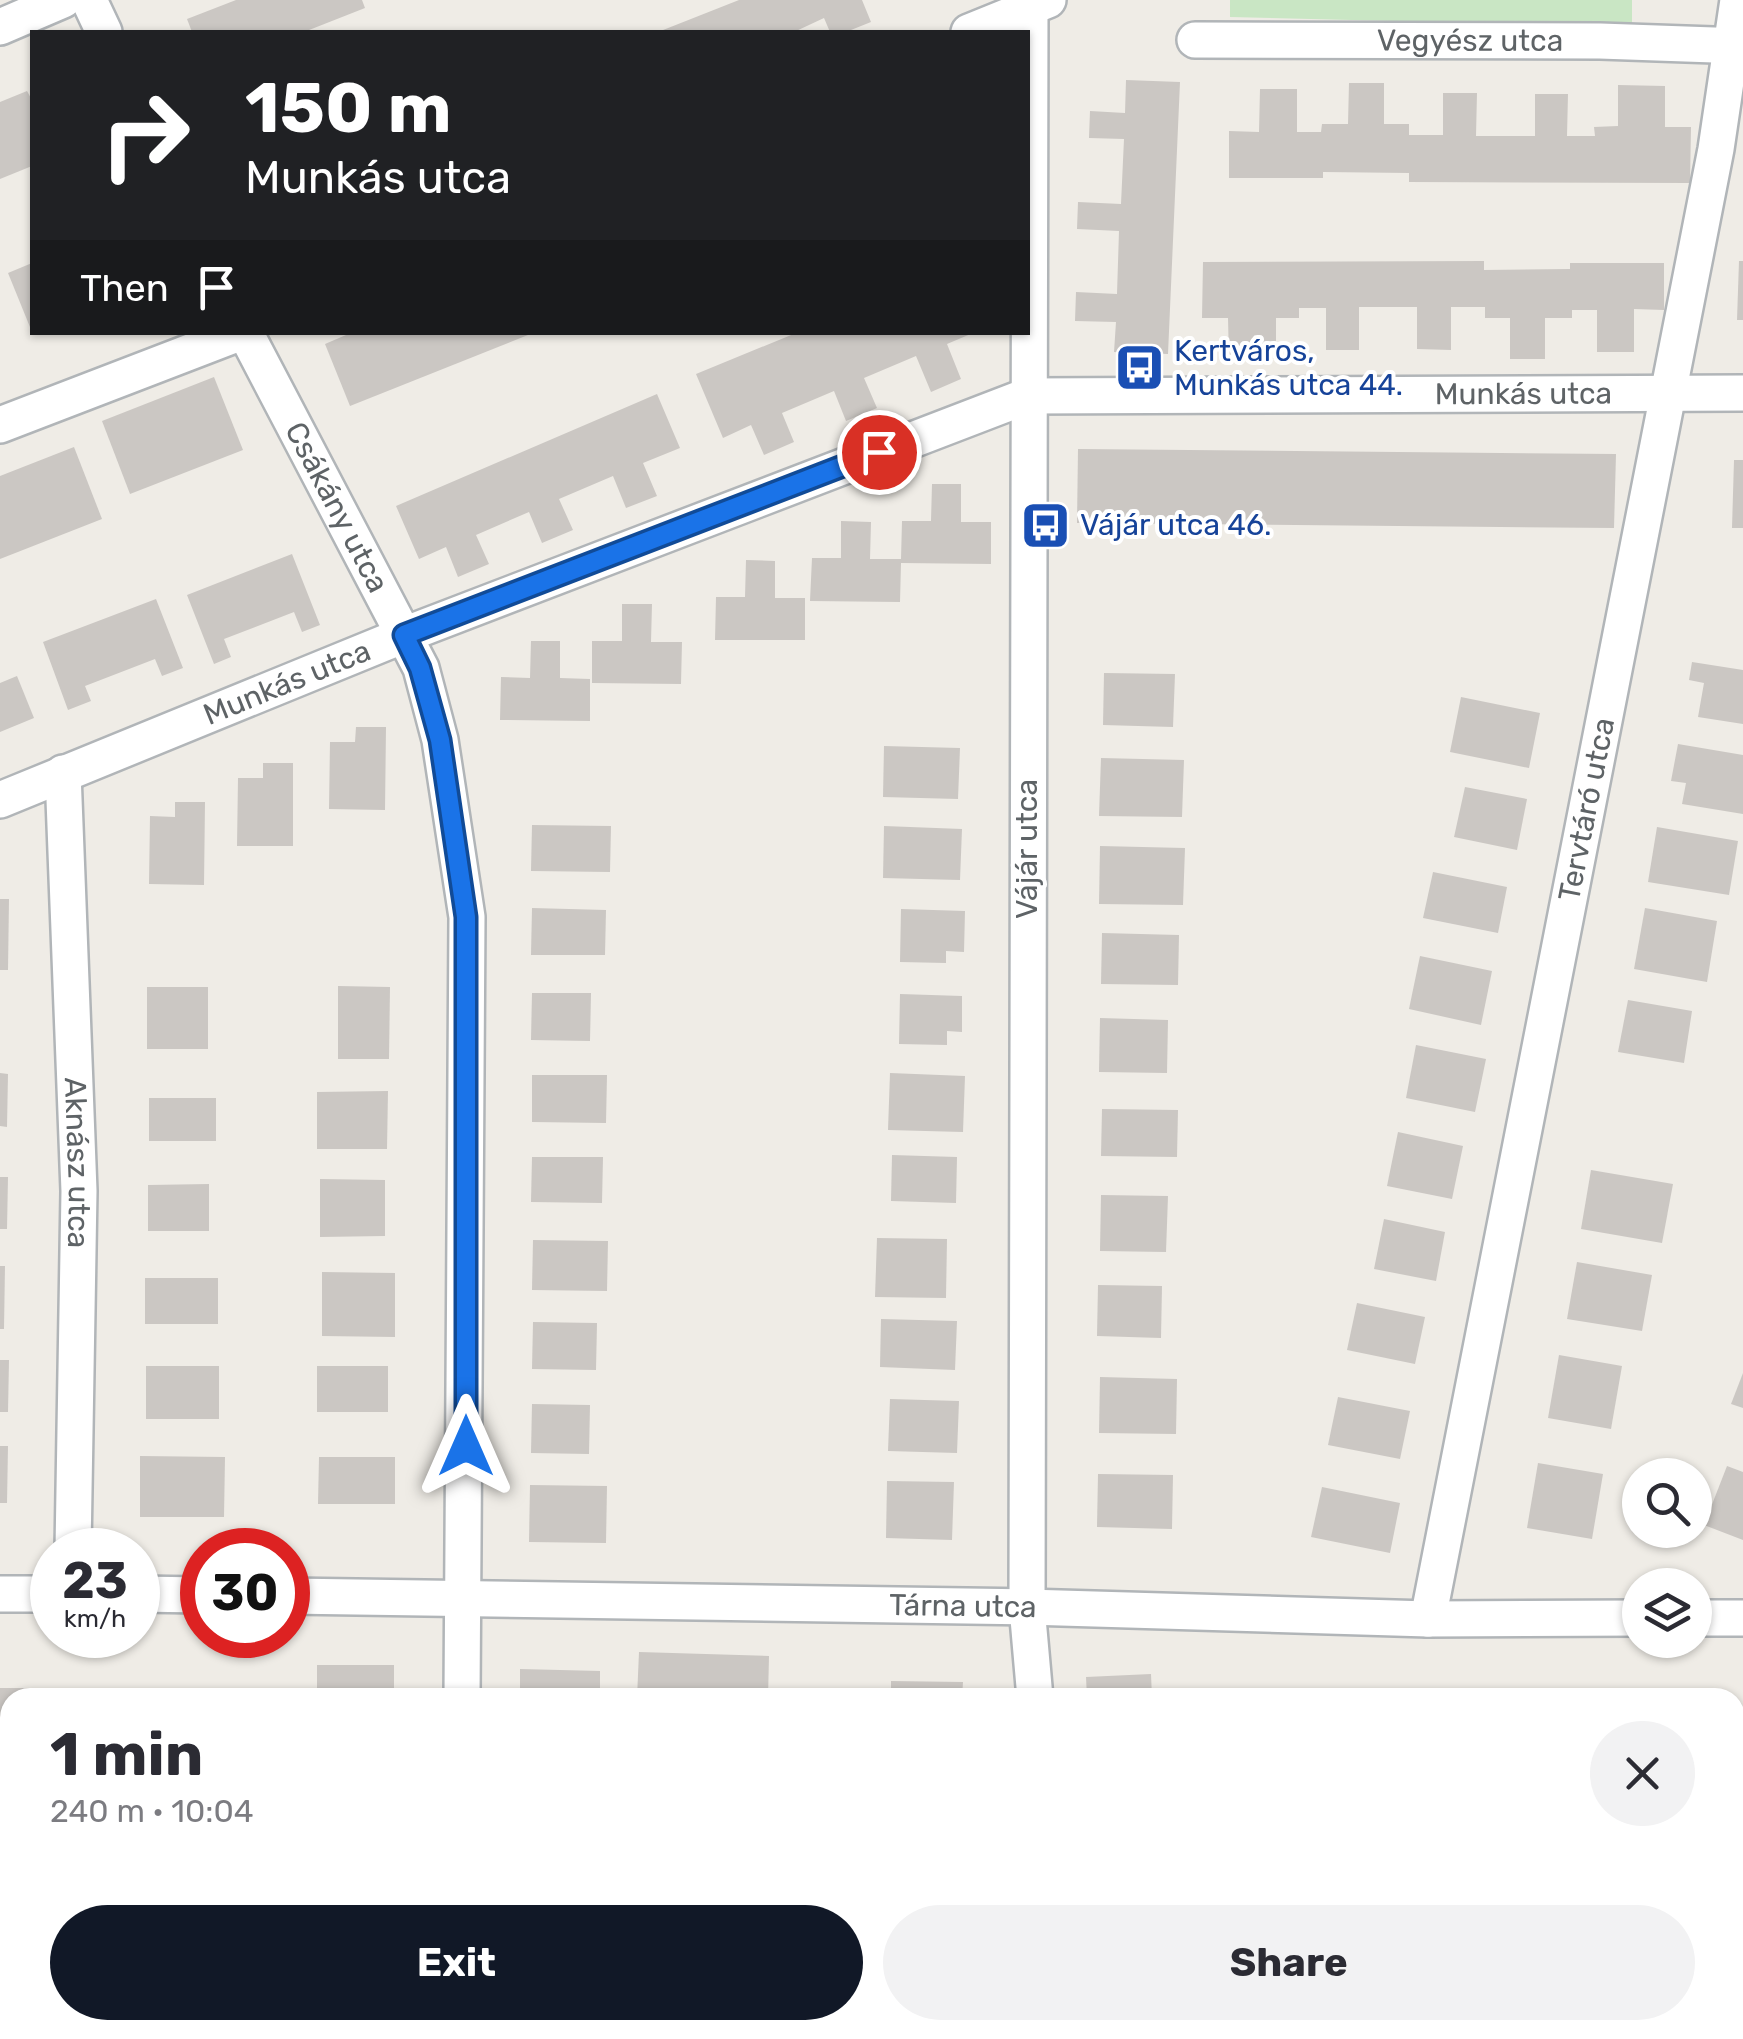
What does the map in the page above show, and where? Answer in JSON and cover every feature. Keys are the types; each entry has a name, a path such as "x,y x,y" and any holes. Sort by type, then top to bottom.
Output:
{"street":[{"path":"0,27 62,0"},
{"path":"89,0 103,30"},
{"name":"Tervtáró utca","path":"1428,1619 1739,45 1738,0"},
{"path":"973,30 1037,2"},
{"name":"Vájár utca","path":"1030,308 1037,2"},
{"name":"Vegyész utca","path":"1195,40 1739,45"},
{"path":"0,425 236,335"},
{"name":"Csákány utca","path":"246,335 420,668 440,740 466,917 462,1688"},
{"name":"Vájár utca","path":"1029,335 1028,1607 1034,1688"},
{"name":"Munkás utca","path":"0,800 404,635 1028,396 1743,393"},
{"name":"Aknász utca","path":"63,774 79,1191 73,1528"},
{"path":"0,1594 30,1594"},
{"name":"Tárna utca","path":"310,1596 1028,1607 1428,1619 1622,1618"},
{"path":"1712,1618 1743,1618"}],"green space":[{"path":"1230,0 1632,0 1632,27 1230,17"}],"building":[{"path":"236,0 362,0 365,8 309,30 191,30 187,19"},
{"path":"739,0 862,0 871,22 851,30 829,30 824,18 798,30 663,30"},
{"path":"1126,80 1180,82 1168,354 1114,352 1116,322 1075,321 1076,292 1117,294 1119,231 1077,229 1078,202 1121,204 1124,139 1089,138 1090,111 1125,113"},
{"path":"1349,83 1384,83 1384,124 1409,124 1409,135 1443,135 1443,93 1477,93 1476,136 1535,136 1535,94 1568,94 1567,136 1595,136 1594,127 1618,126 1618,85 1665,86 1665,127 1691,127 1690,183 1409,182 1409,173 1323,172 1323,178 1229,178 1229,131 1259,132 1260,89 1297,89 1297,132 1321,132 1322,124 1348,124"},
{"path":"27,91 30,96 30,167 0,179 0,102"},
{"path":"1484,261 1484,270 1570,269 1570,263 1664,263 1664,310 1634,309 1634,352 1597,352 1597,310 1572,310 1572,318 1545,318 1545,359 1510,359 1510,318 1485,318 1485,307 1451,307 1451,350 1417,349 1417,307 1359,307 1359,350 1326,350 1326,308 1299,308 1299,318 1276,318 1276,359 1229,359 1228,318 1202,318 1203,262"},
{"path":"1739,261 1743,261 1743,320 1737,320"},
{"path":"30,264 30,327 8,273"},
{"path":"346,335 528,335 350,406 325,344"},
{"path":"791,335 968,335 947,344 961,379 931,392 916,356 864,378 877,408 846,421 834,391 782,413 794,442 764,455 751,425 723,438 696,374"},
{"path":"214,377 243,450 130,494 102,421"},
{"path":"657,394 680,448 643,463 657,496 626,508 613,476 559,499 573,530 542,543 529,512 476,535 489,564 458,577 446,547 419,559 396,506"},
{"path":"74,447 102,519 0,559 0,476"},
{"path":"1078,449 1616,454 1614,528 1077,523"},
{"path":"1734,460 1743,460 1743,528 1732,528"},
{"path":"932,484 961,484 961,522 991,522 991,564 901,563 900,602 810,601 812,558 841,558 841,521 871,522 870,559 901,559 902,521 931,521"},
{"path":"292,554 320,625 302,632 294,612 224,639 231,657 214,664 187,595"},
{"path":"746,560 775,561 775,598 805,598 805,640 715,640 716,597 745,597"},
{"path":"156,599 183,668 162,676 155,659 85,686 91,701 68,710 43,642"},
{"path":"622,604 652,604 651,642 682,642 681,684 592,683 592,641 622,641"},
{"path":"531,641 560,641 560,678 590,679 590,721 500,720 501,677 530,678"},
{"path":"1692,662 1743,670 1743,724 1698,717 1704,683 1689,680"},
{"path":"1104,673 1175,674 1173,727 1103,725"},
{"path":"17,676 34,718 0,732 0,683"},
{"path":"1461,697 1540,713 1529,768 1450,752"},
{"path":"356,727 386,727 385,810 329,809 330,742 355,742"},
{"path":"1678,744 1743,755 1743,814 1682,804 1686,783 1671,781"},
{"path":"884,746 960,748 958,799 883,797"},
{"path":"1101,758 1184,760 1182,817 1099,816"},
{"path":"263,763 293,763 293,846 237,846 238,778 263,778"},
{"path":"1465,787 1527,799 1517,850 1454,837"},
{"path":"175,802 205,802 204,885 149,884 150,816 175,817"},
{"path":"532,825 611,826 610,872 531,871"},
{"path":"884,826 962,829 960,880 883,878"},
{"path":"1657,827 1738,841 1729,895 1648,882"},
{"path":"1100,846 1185,848 1183,905 1099,904"},
{"path":"1433,872 1507,887 1498,933 1423,918"},
{"path":"0,899 9,899 8,970 0,970"},
{"path":"532,908 606,910 605,955 531,955"},
{"path":"1645,908 1717,921 1707,982 1634,969"},
{"path":"901,909 965,911 964,952 946,951 946,963 900,962"},
{"path":"1102,933 1179,935 1178,985 1101,984"},
{"path":"1420,956 1492,971 1481,1025 1409,1009"},
{"path":"338,986 390,987 389,1059 338,1059"},
{"path":"147,987 208,987 208,1049 147,1049"},
{"path":"532,993 591,993 590,1041 531,1040"},
{"path":"900,994 962,996 962,1032 947,1031 947,1045 899,1044"},
{"path":"1628,1000 1692,1011 1684,1063 1618,1052"},
{"path":"1100,1018 1168,1020 1167,1073 1099,1072"},
{"path":"1416,1045 1486,1059 1475,1112 1406,1098"},
{"path":"0,1073 8,1074 7,1127 0,1126"},
{"path":"890,1073 965,1076 963,1132 888,1130"},
{"path":"532,1075 607,1075 606,1123 532,1122"},
{"path":"388,1091 387,1149 317,1149 317,1092"},
{"path":"149,1098 216,1098 216,1141 149,1141"},
{"path":"1102,1109 1178,1110 1177,1157 1101,1156"},
{"path":"1398,1132 1463,1146 1452,1199 1387,1186"},
{"path":"892,1155 957,1157 956,1203 891,1201"},
{"path":"532,1157 603,1157 602,1203 531,1202"},
{"path":"1591,1170 1673,1184 1662,1243 1581,1229"},
{"path":"0,1177 8,1177 7,1229 0,1229"},
{"path":"320,1179 385,1180 385,1236 320,1237"},
{"path":"209,1184 209,1231 148,1231 148,1185"},
{"path":"1101,1195 1168,1196 1166,1252 1100,1251"},
{"path":"1384,1219 1445,1232 1436,1281 1374,1269"},
{"path":"877,1238 947,1239 946,1298 875,1297"},
{"path":"533,1240 608,1241 607,1291 532,1290"},
{"path":"1577,1262 1652,1275 1642,1331 1567,1319"},
{"path":"0,1266 5,1266 4,1329 0,1329"},
{"path":"322,1272 395,1273 395,1337 322,1336"},
{"path":"145,1278 218,1278 218,1324 145,1324"},
{"path":"1098,1285 1162,1286 1161,1338 1097,1336"},
{"path":"1357,1303 1425,1317 1415,1364 1347,1350"},
{"path":"881,1319 957,1321 955,1370 880,1367"},
{"path":"533,1322 597,1323 596,1370 532,1369"},
{"path":"1559,1355 1622,1366 1611,1429 1548,1418"},
{"path":"0,1360 9,1360 8,1412 0,1412"},
{"path":"146,1366 219,1366 219,1419 146,1419"},
{"path":"317,1366 388,1366 388,1412 317,1412"},
{"path":"1743,1373 1743,1408 1731,1404"},
{"path":"1100,1377 1177,1379 1176,1434 1099,1433"},
{"path":"1338,1397 1410,1411 1400,1459 1328,1445"},
{"path":"890,1399 959,1401 957,1453 888,1451"},
{"path":"532,1404 590,1405 589,1454 531,1453"},
{"path":"0,1446 8,1446 7,1503 0,1503"},
{"path":"140,1456 225,1457 224,1517 140,1517"},
{"path":"319,1457 395,1457 395,1504 318,1504"},
{"path":"1538,1463 1603,1474 1592,1539 1527,1528"},
{"path":"1727,1466 1743,1472 1743,1540 1712,1528 1712,1504"},
{"path":"1098,1474 1173,1475 1172,1529 1097,1527"},
{"path":"887,1481 954,1482 952,1540 886,1538"},
{"path":"530,1485 607,1486 606,1543 529,1542"},
{"path":"1322,1487 1400,1503 1390,1553 1311,1537"},
{"path":"639,1652 769,1656 768,1688 637,1688"},
{"path":"317,1665 394,1665 394,1688 317,1688"},
{"path":"520,1669 600,1671 600,1688 520,1688"},
{"path":"1151,1674 1152,1688 1087,1688 1086,1677"},
{"path":"891,1681 963,1682 963,1688 891,1688"}],"place":[{"name":"Kertváros, Munkás utca 44.","path":"1139,368"},
{"name":"Vájár utca 46.","path":"1045,525"}],"route":[{"path":"466,1446 466,917 440,740 420,668 404,635 879,452"}]}
